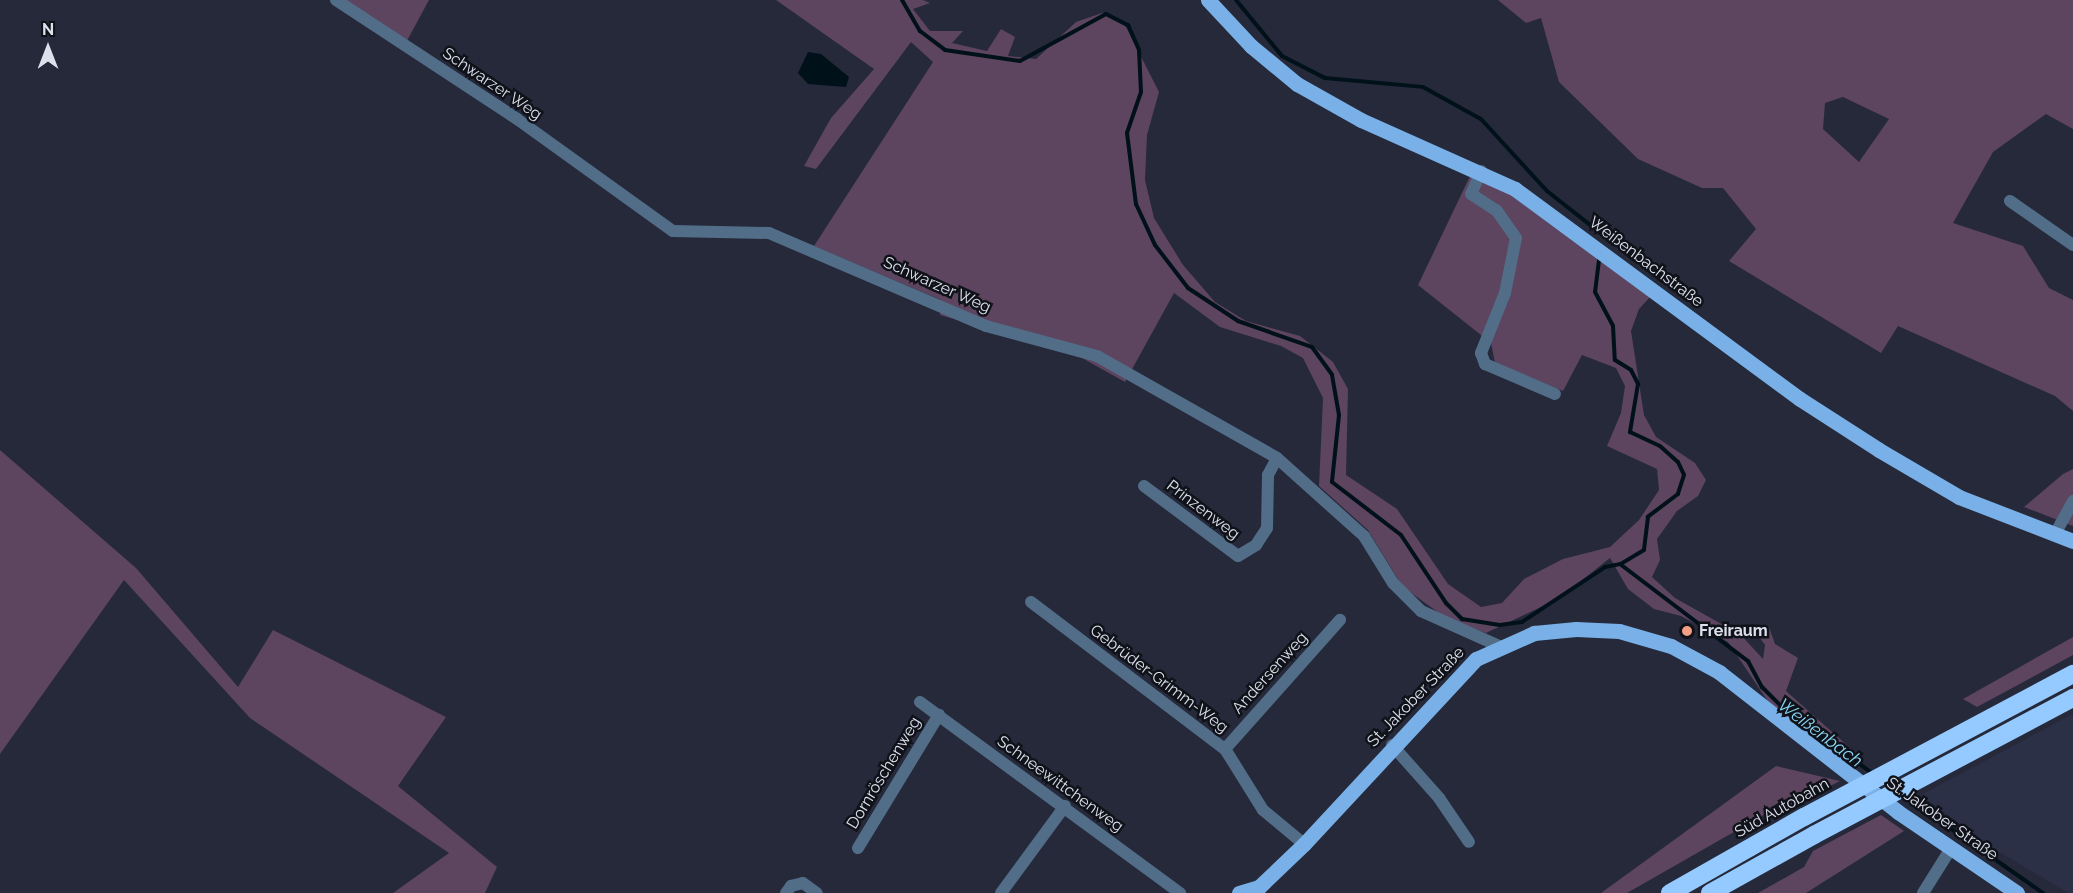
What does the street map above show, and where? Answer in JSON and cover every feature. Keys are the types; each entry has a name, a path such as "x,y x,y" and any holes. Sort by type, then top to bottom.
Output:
{"highway":[{"name":"Süd Autobahn","path":"1670,893 1804,817 2073,674"},
{"path":"1710,893 1814,835 2073,698"}],"main road":[{"name":"Weißenbachstraße","path":"1208,0 1251,46 1297,84 1361,120 1481,171 1543,208 1800,399 1879,450 1959,497 2073,542"},
{"name":"St. Jakober Straße","path":"1239,893 1259,887 1304,844 1392,745 1476,659 1499,646 1534,633 1576,629 1619,632 1671,646 1719,672 1950,850 2017,893"}],"street":[{"name":"Schwarzer Weg","path":"336,0 517,119 673,231 769,234 986,326 1097,356 1277,458 1364,536 1393,583 1421,610 1499,646"},
{"path":"1481,171 1472,194 1497,212 1516,238 1505,293 1483,358 1485,364 1555,394"},
{"path":"2010,201 2073,245"},
{"name":"Prinzenweg","path":"1144,486 1238,556 1256,545 1267,528 1268,475 1277,458"},
{"path":"2055,534 2073,501"},
{"name":"Gebrüder-Grimm-Weg","path":"1031,602 1224,749 1263,810 1304,844"},
{"name":"Andersenweg","path":"1224,749 1340,620"},
{"name":"Schneewittchenweg","path":"920,702 1065,806 1180,893"},
{"name":"Dornröschenweg","path":"858,848 939,715"},
{"path":"1392,745 1439,798 1469,842"},
{"path":"1001,893 1065,806"},
{"path":"1923,893 1950,850"},
{"path":"786,893 791,885 803,883 817,893"}],"shaded area":[{"path":"330,0 429,0 402,50"},
{"path":"776,0 923,0 930,3 913,9 930,31 963,31 952,43 987,51 1001,29 1015,37 1008,56 1036,59 1076,22 1102,13 1125,25 1159,92 1147,135 1145,180 1154,218 1183,265 1215,302 1246,321 1300,336 1333,362 1348,389 1346,475 1397,509 1448,584 1481,607 1502,603 1524,579 1563,559 1610,547 1639,520 1659,490 1657,469 1607,446 1621,413 1625,386 1616,368 1582,355 1563,391 1495,363 1491,343 1418,285 1472,172 1525,199 1652,295 1639,309 1631,331 1644,415 1656,437 1695,463 1706,480 1698,496 1677,511 1657,539 1660,560 1652,577 1675,598 1741,635 1763,659 1765,645 1755,631 1769,627 1775,644 1798,658 1786,691 1858,755 1850,771 1769,703 1728,642 1681,616 1654,609 1628,589 1610,558 1558,599 1486,633 1447,619 1402,586 1368,530 1319,486 1323,398 1303,358 1281,346 1220,327 1174,293 1125,382 1075,354 940,315 941,300 814,246 933,62 911,42 816,169 804,166 831,118 874,69"},
{"path":"1498,0 2073,0 2073,129 2046,114 1993,152 1953,223 2023,246 2049,288 2073,300 2073,411 2055,396 1898,326 1881,353 1729,261 1756,229 1723,188 1702,188 1638,159 1559,82 1541,18 1526,23","holes":["1843,97 1889,119 1859,162 1823,129 1825,103"]},
{"path":"808,52 821,54 849,77 846,87 808,84 798,73"},
{"path":"0,450 136,568 238,687 273,630 446,717 398,786 497,867 485,893 393,893 449,853 250,718 124,580 0,754"},
{"path":"2073,469 2073,526 2024,507 2063,474"},
{"path":"2073,637 2073,655 1977,707 1963,699"},
{"path":"2073,714 2073,893 2068,893 1986,844 1921,795"},
{"path":"1776,766 1840,781 1787,808 1776,808 1627,893 1601,893"},
{"path":"1881,815 1904,831 1806,893 1758,893 1804,867 1813,851"}],"waterway":[{"name":"Weißenbach","path":"902,0 920,31 945,50 1020,61 1106,14 1128,25 1139,50 1141,92 1127,133 1136,204 1155,245 1188,288 1238,321 1312,347 1332,375 1339,415 1332,482 1401,535 1446,603 1462,619 1500,625 1522,622 1605,567 1620,564 1748,661 1762,687 1788,713 1872,773"},
{"path":"1236,0 1282,56 1325,78 1423,87 1481,119 1547,191 1603,235"},
{"path":"1599,260 1595,292 1613,326 1615,360 1631,370 1638,384 1630,432 1660,446 1678,462 1684,475 1678,494 1648,517 1644,550 1621,564"},
{"name":"Weißenbach","path":"1903,795 2043,893"}],"place":[{"name":"Freiraum","path":"1687,631"}]}
